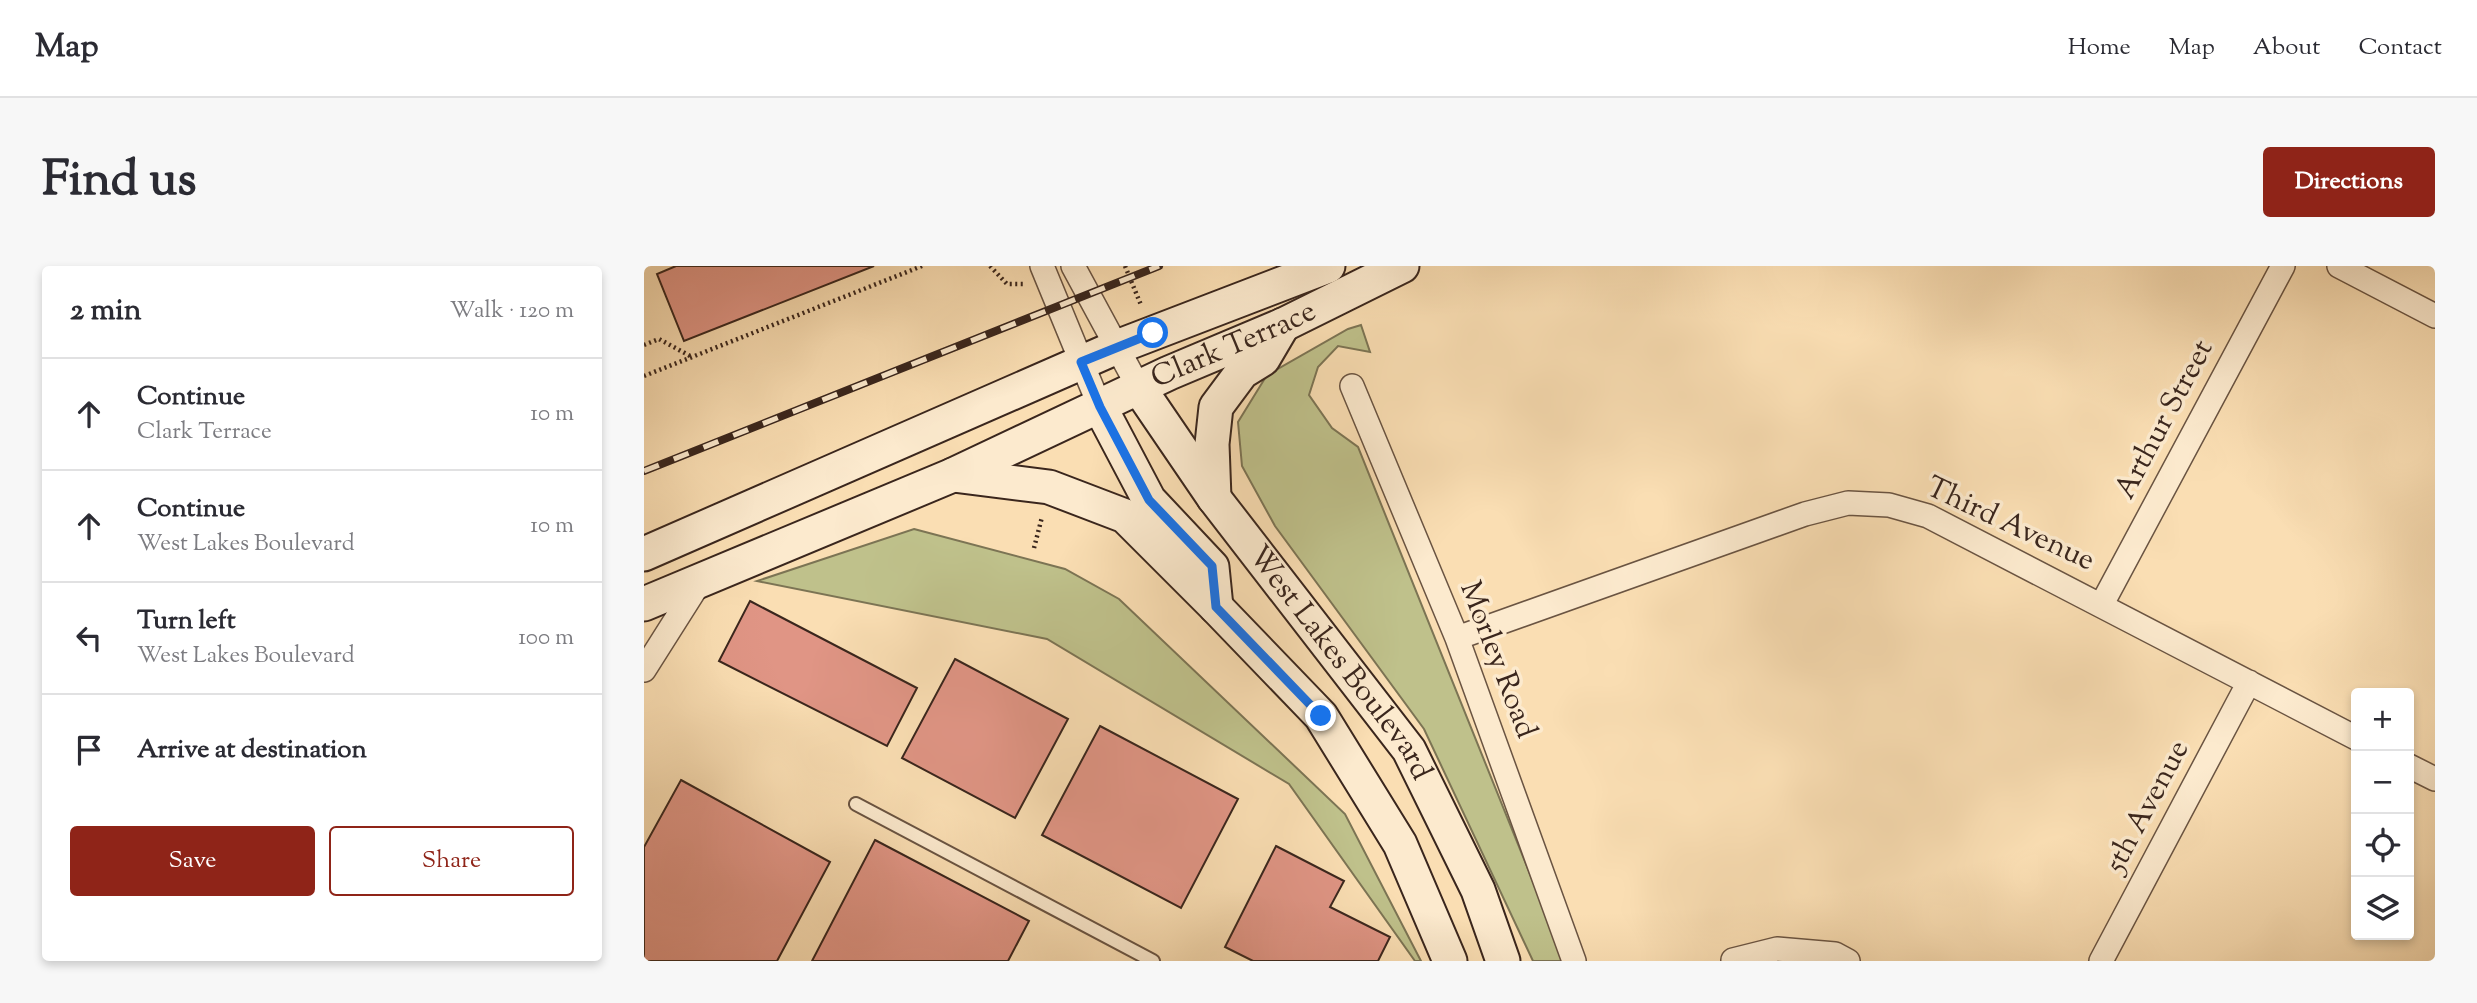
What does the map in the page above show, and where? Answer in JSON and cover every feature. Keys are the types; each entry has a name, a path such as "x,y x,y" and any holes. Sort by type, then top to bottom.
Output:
{"main road":[{"name":"Clark Terrace","path":"1116,347 1328,266"},
{"name":"Clark Terrace","path":"1139,388 1283,325 1402,266"},
{"path":"1214,498 1212,444 1216,407 1242,372 1263,359 1283,325"},
{"path":"644,554 1116,347"},
{"name":"West Lakes Boulevard","path":"644,604 953,475 1139,388 1214,498 1409,750 1478,890 1503,961"},
{"name":"West Lakes Boulevard","path":"1100,407 1149,500 1212,566 1216,607"},
{"name":"West Lakes Boulevard","path":"953,475 1049,486 1125,516 1321,716 1400,844 1450,961"}],"street":[{"name":"West Lakes Boulevard","path":"1073,266 1139,388"},
{"name":"Arthur Street","path":"2102,604 2283,266"},
{"path":"2339,266 2435,316"},
{"name":"West Lakes Boulevard","path":"1039,273 1100,407"},
{"name":"Morley Road","path":"1352,386 1457,638 1574,961"},
{"name":"Third Avenue","path":"1457,638 1805,514 1847,503 1889,505 1928,516 2351,735"},
{"path":"644,670 701,580"},
{"name":"5th Avenue","path":"2101,961 2249,682"},
{"path":"2414,768 2435,779"},
{"path":"1733,960 1777,949 1835,954 1848,961"}],"lane":[{"path":"856,804 1153,961"}],"path":[{"path":"644,376 922,266"},
{"path":"990,266 1007,284 1025,284 1039,273"},
{"path":"1125,266 1146,315"},
{"path":"644,345 659,339 692,357"},
{"path":"1034,548 1042,517"}],"green space":[{"path":"1361,325 1370,352 1338,346 1318,367 1309,395 1332,428 1358,447 1565,961 1533,961 1424,729 1275,526 1242,466 1238,422 1267,375 1348,329"},
{"path":"914,529 1065,569 1119,599 1345,814 1421,961 1415,961 1289,784 1047,639 757,581"}],"building":[{"path":"676,266 874,266 684,341 657,274"},
{"path":"750,601 917,688 887,746 719,661"},
{"path":"955,659 1068,719 1015,818 902,758"},
{"path":"1100,726 1238,799 1181,908 1042,835"},
{"path":"681,780 830,862 777,961 644,961 644,847"},
{"path":"875,840 1029,921 1008,961 812,961"},
{"path":"1276,846 1344,881 1330,907 1390,937 1378,961 1253,961 1225,947"}],"railway":[{"path":"644,471 1159,266"}],"route":[{"path":"1153,333 1081,362 1100,407 1149,500 1212,566 1216,607 1321,716"}]}
